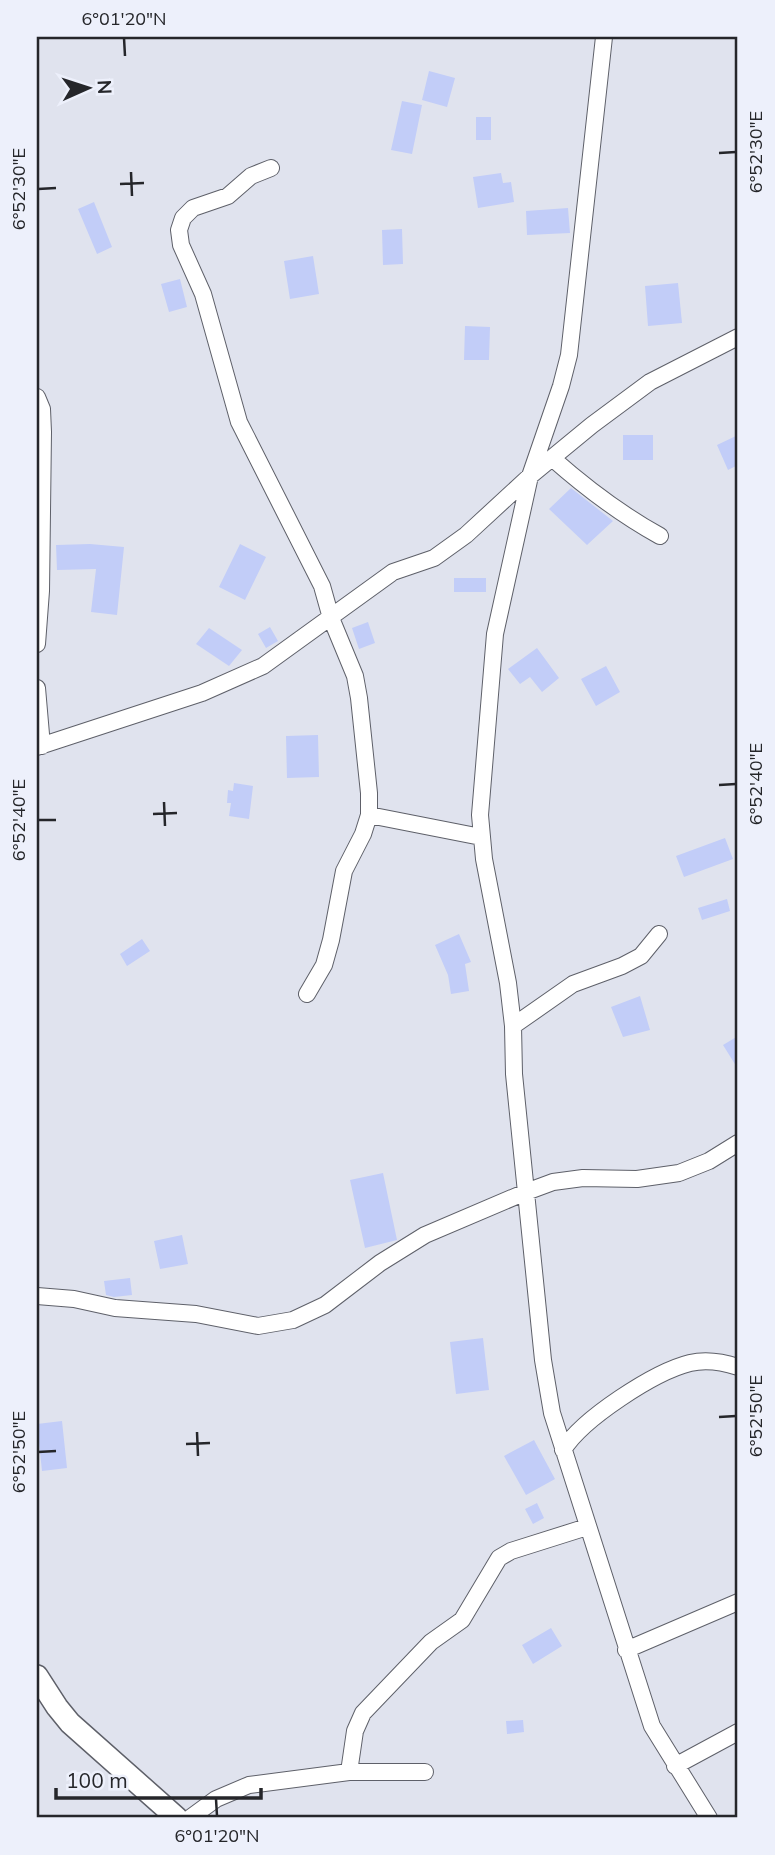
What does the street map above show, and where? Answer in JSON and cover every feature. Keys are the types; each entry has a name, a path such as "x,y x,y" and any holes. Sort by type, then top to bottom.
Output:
{"street":[{"path":"604,37 569,355 530,476 495,634 489,687 481,837 508,983 514,1074 543,1360 552,1413 652,1726 709,1818"},
{"path":"271,168 251,176 228,196 192,208 183,218 179,230 181,245 203,294 239,422 322,586 331,618 355,676 369,793 369,815 363,834 344,871 324,965 307,994"},
{"path":"37,688 39,747 202,693 263,666 393,572 434,558 456,543 530,476 650,382 738,337"},
{"path":"37,397 42,409 43,432 41,591 37,644"},
{"path":"552,458 624,516 660,536"},
{"path":"369,815 481,837"},
{"path":"513,1027 573,984 641,956 659,934"},
{"path":"37,1296 51,1295 115,1308 196,1314 258,1326 293,1320 325,1305 380,1263 425,1235 526,1192 553,1182 583,1178 637,1179 679,1173 709,1161 738,1143"},
{"path":"563,1450 571,1437 606,1408 660,1376 690,1363 710,1361 738,1367"},
{"path":"349,1772 355,1731 363,1713 431,1642 462,1620 499,1558 511,1551 587,1528"},
{"path":"626,1650 738,1602"},
{"path":"37,1675 70,1723 177,1818"},
{"path":"675,1766 738,1732"},
{"path":"190,1818 216,1799 249,1785 349,1772 425,1772"}],"building":[{"path":"429,71 455,78 447,107 422,100"},
{"path":"402,101 422,105 412,154 391,150"},
{"path":"476,117 491,117 491,140 476,140"},
{"path":"501,173 503,183 511,182 514,202 478,208 473,177"},
{"path":"94,202 112,247 97,254 78,209"},
{"path":"568,208 570,233 527,235 526,211"},
{"path":"402,229 403,264 383,265 382,230"},
{"path":"313,256 319,294 290,299 284,261"},
{"path":"180,279 187,307 169,312 161,284"},
{"path":"678,283 682,323 648,326 645,286"},
{"path":"465,326 490,327 489,360 464,360"},
{"path":"623,435 653,435 653,460 623,460"},
{"path":"738,435 738,465 728,470 717,445"},
{"path":"571,488 613,521 587,545 549,509"},
{"path":"240,544 266,557 245,600 219,587"},
{"path":"56,545 124,547 117,615 91,612 96,569 57,570"},
{"path":"454,578 486,578 486,592 454,592"},
{"path":"368,622 375,643 359,649 352,628"},
{"path":"270,627 278,641 266,648 258,634"},
{"path":"209,628 242,650 229,666 196,644"},
{"path":"537,648 559,678 542,692 530,677 520,684 508,669"},
{"path":"606,666 620,692 596,706 581,679"},
{"path":"318,735 319,777 287,778 286,736"},
{"path":"234,783 253,786 249,819 229,816 231,803 227,803 228,790 233,791"},
{"path":"725,838 733,859 684,877 676,856"},
{"path":"727,899 730,911 702,920 698,908"},
{"path":"459,934 471,962 465,964 469,991 451,994 448,975 435,945"},
{"path":"142,939 150,951 127,966 120,954"},
{"path":"640,996 650,1030 623,1037 611,1007"},
{"path":"738,1036 738,1069 723,1045"},
{"path":"383,1173 397,1240 365,1248 350,1180"},
{"path":"182,1235 188,1264 160,1269 154,1241"},
{"path":"130,1278 132,1295 106,1295 104,1281"},
{"path":"483,1338 489,1390 456,1394 450,1342"},
{"path":"62,1421 67,1468 42,1471 37,1424"},
{"path":"534,1440 555,1479 526,1495 504,1456"},
{"path":"537,1503 544,1518 533,1524 525,1509"},
{"path":"551,1628 562,1646 533,1664 522,1645"},
{"path":"523,1720 524,1732 507,1734 506,1721"}]}
